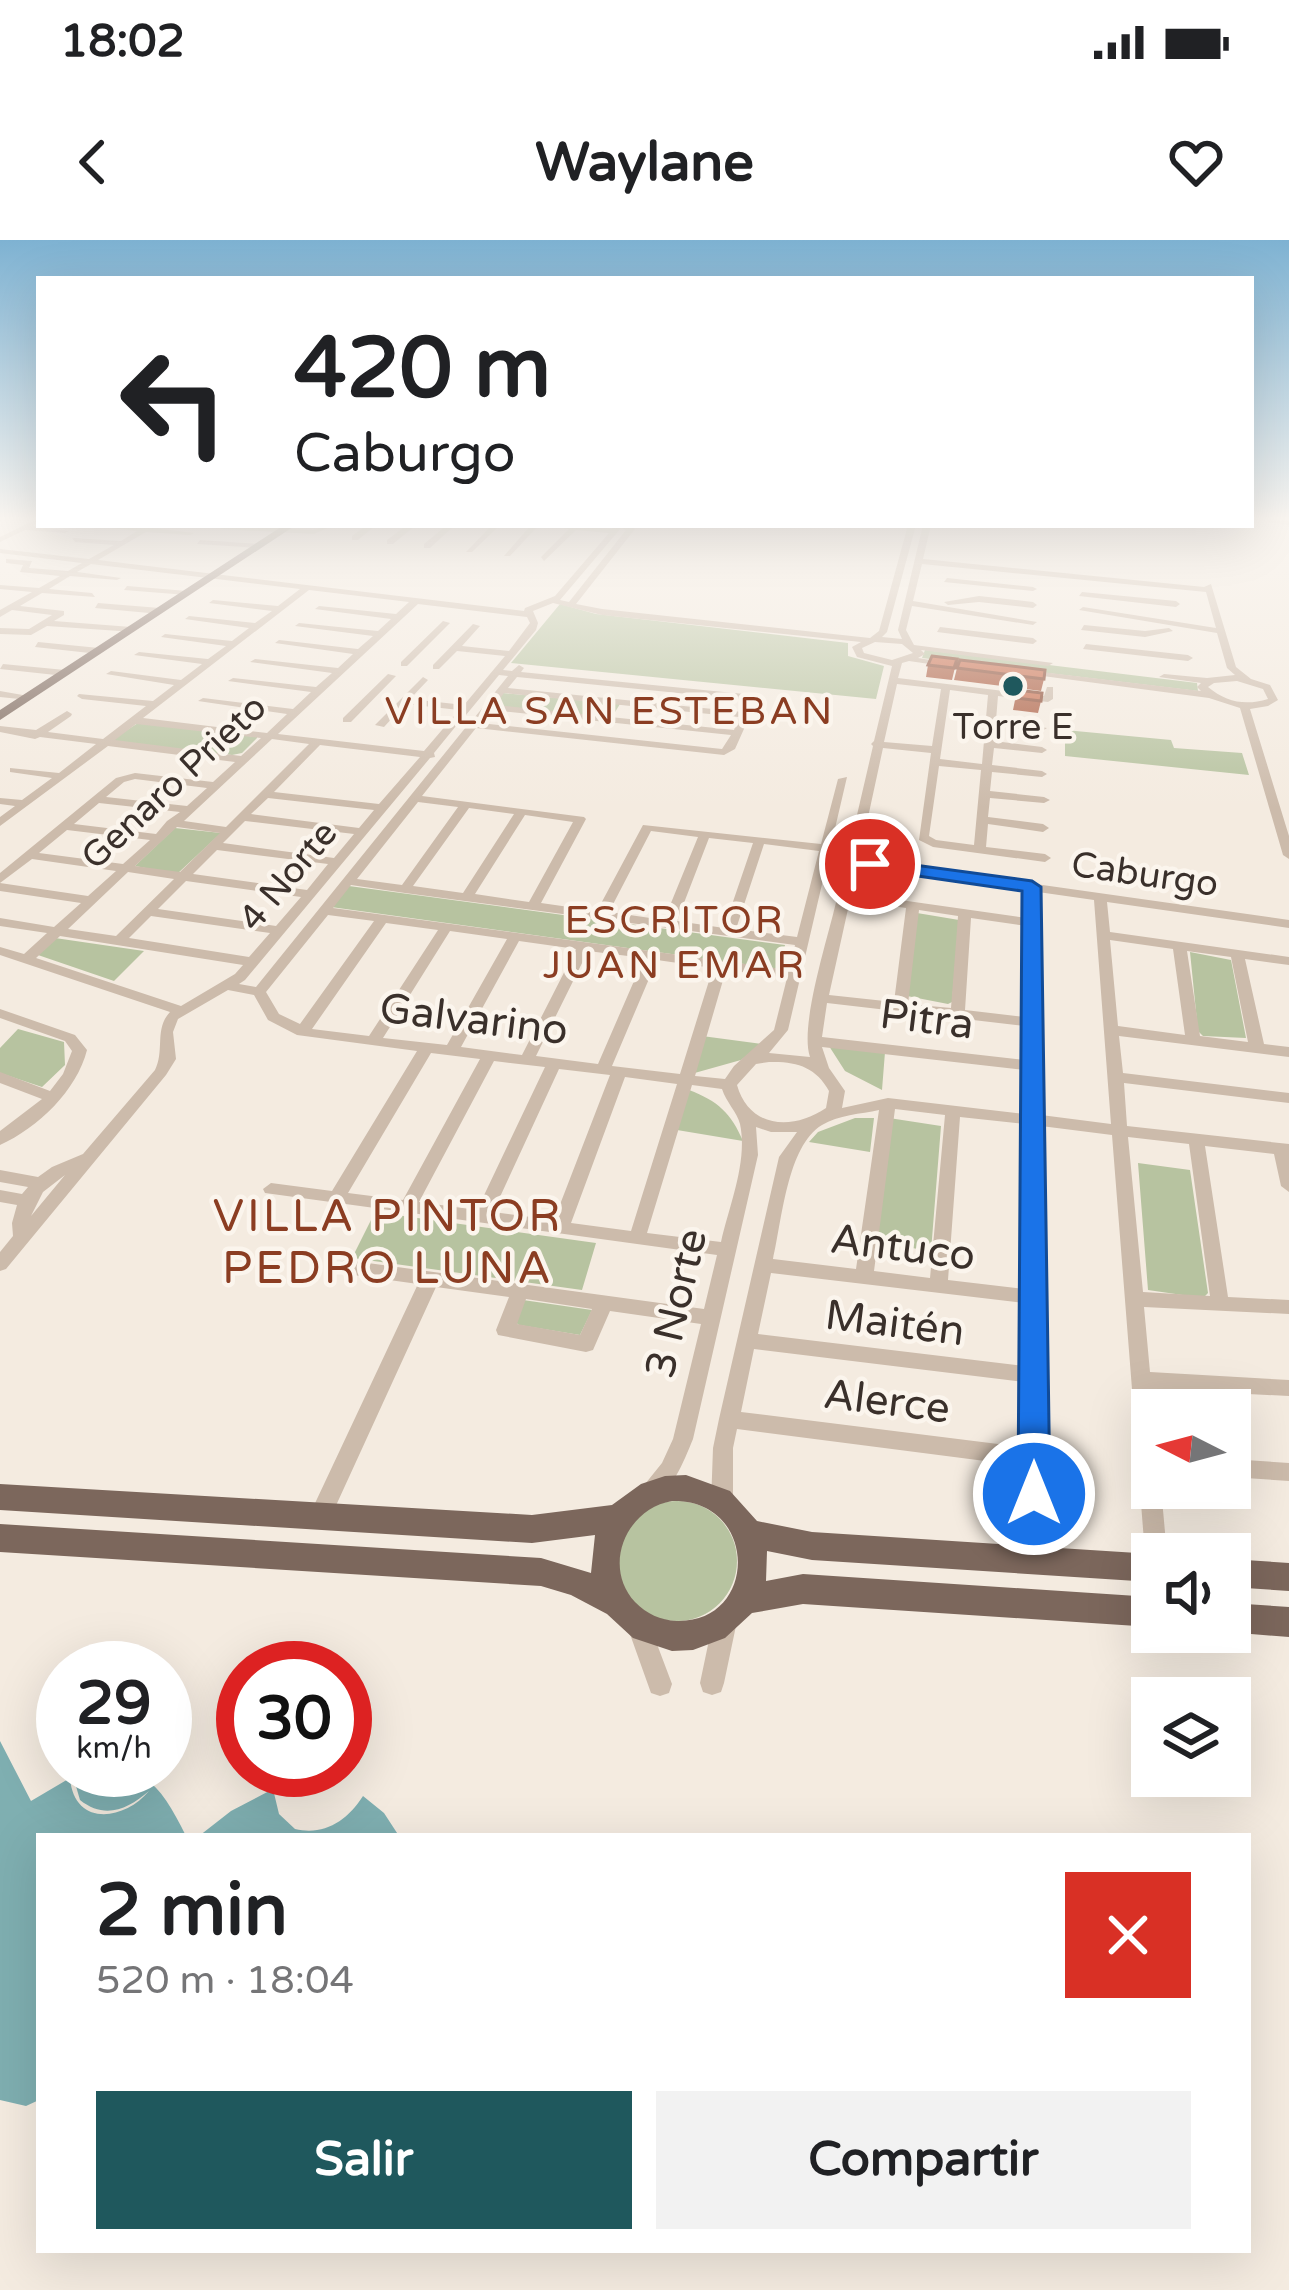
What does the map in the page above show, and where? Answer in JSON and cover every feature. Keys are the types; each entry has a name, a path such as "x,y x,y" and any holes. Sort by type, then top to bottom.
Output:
{"main road":[{"path":"0,716 151,617"},
{"path":"0,1497 532,1529 618,1517 646,1496 684,1490 722,1504 747,1533 754,1573 735,1610"},
{"path":"618,1517 606,1539 602,1565 627,1613"},
{"path":"747,1533 812,1546 1131,1567"},
{"path":"0,1538 541,1572 577,1582 627,1613 682,1635 735,1610 803,1589 1131,1611"},
{"path":"1251,1574 1289,1577"},
{"path":"1251,1619 1289,1622"}],"street":[{"path":"0,631 29,632 54,617"},
{"path":"0,823 269,617"},
{"name":"Genaro Prieto","path":"26,960 398,617"},
{"name":"4 Norte","path":"259,992 501,690 537,617"},
{"path":"634,617 1208,681"},
{"path":"887,617 883,632 857,647 860,655 897,663 913,660 1209,695 1244,706 1271,701 1288,704"},
{"path":"906,617 902,633 920,654 913,660"},
{"path":"958,632 962,617"},
{"path":"1010,617 1033,622"},
{"path":"940,630 1032,645 1033,617"},
{"path":"1083,617 1086,651 1188,658"},
{"path":"1110,617 1153,627"},
{"path":"1156,617 1153,627 1163,655"},
{"path":"1216,617 1228,673"},
{"path":"190,619 257,626"},
{"path":"46,623 131,630"},
{"path":"404,664 446,623"},
{"path":"299,626 379,634"},
{"path":"436,668 476,626"},
{"path":"1084,628 1221,633"},
{"path":"433,635 464,638"},
{"path":"165,637 233,644"},
{"path":"279,643 359,652"},
{"path":"38,645 99,651"},
{"path":"454,723 721,752 730,749 751,700 516,664 455,648"},
{"path":"413,654 445,658"},
{"path":"139,655 208,662"},
{"path":"255,662 338,670"},
{"path":"818,1120 838,1097 813,1041 856,829 897,663"},
{"name":"4 Norte","path":"179,1010 229,986 497,672 516,664"},
{"path":"3,667 65,673"},
{"path":"1209,695 1202,687 1228,673 1267,687 1271,701"},
{"path":"111,674 182,682"},
{"path":"346,720 391,676"},
{"path":"380,725 423,680"},
{"path":"891,680 1049,699 1050,688"},
{"path":"233,681 315,691"},
{"path":"610,740 642,686"},
{"path":"946,686 926,840 1045,858"},
{"path":"380,687 413,690"},
{"path":"501,690 745,715"},
{"path":"980,849 993,692"},
{"path":"0,694 29,697"},
{"path":"82,696 153,704"},
{"path":"203,701 292,712"},
{"path":"402,701 466,708"},
{"path":"1244,706 1289,855"},
{"path":"488,707 737,733"},
{"path":"358,709 391,713"},
{"path":"35,736 67,713"},
{"path":"132,720 446,757"},
{"path":"991,722 1042,728"},
{"path":"0,729 240,758"},
{"path":"120,940 317,742"},
{"path":"876,744 987,768 1042,774"},
{"path":"989,745 1042,750"},
{"path":"14,770 60,776"},
{"path":"0,883 126,777 212,785"},
{"path":"843,779 781,1030 758,1059 736,1072 729,1085 734,1105 747,1117 777,1127 888,1102"},
{"path":"266,794 382,808"},
{"path":"985,794 1044,800"},
{"path":"414,798 581,820 533,906"},
{"path":"96,799 186,809"},
{"path":"0,801 24,804"},
{"path":"405,889 466,804"},
{"path":"467,897 522,811"},
{"path":"244,817 362,832"},
{"path":"983,820 1043,828"},
{"path":"171,824 230,831"},
{"path":"64,826 156,837"},
{"path":"831,826 856,829"},
{"path":"601,915 645,828 826,848"},
{"path":"669,924 706,833"},
{"path":"729,932 760,840"},
{"path":"215,846 337,862"},
{"path":"29,855 310,893"},
{"name":"Caburgo","path":"849,861 1289,924"},
{"path":"347,881 802,942"},
{"path":"0,883 90,900"},
{"path":"1032,887 1034,1561"},
{"path":"842,895 1032,923"},
{"path":"1100,897 1142,1389"},
{"path":"899,1006 913,906"},
{"path":"323,910 794,974"},
{"path":"150,912 280,930"},
{"path":"958,1013 964,913"},
{"path":"229,986 259,992 270,1014 302,1032 383,919"},
{"path":"0,922 252,962"},
{"path":"374,1042 446,927"},
{"path":"1103,934 1289,961"},
{"path":"451,1051 515,937"},
{"path":"1180,945 1193,1040"},
{"path":"527,1060 584,946"},
{"path":"0,951 179,1010 167,1027 169,1051 161,1072 0,1264"},
{"path":"1238,954 1257,1048"},
{"path":"560,1228 652,955"},
{"path":"637,1238 722,964"},
{"path":"821,998 1032,1022"},
{"path":"0,1013 78,1042 77,1065 50,1096 0,1135"},
{"path":"1111,1030 1289,1052"},
{"name":"Galvarino","path":"302,1032 729,1085"},
{"name":"Pitra","path":"813,1041 1033,1066"},
{"path":"337,1198 426,1048"},
{"path":"407,1208 489,1056"},
{"path":"758,1059 790,1057 888,1102 1285,1150 1289,1186"},
{"path":"482,1217 554,1064"},
{"path":"0,1077 50,1096"},
{"path":"1115,1077 1289,1099"},
{"path":"864,1277 888,1102"},
{"path":"938,1286 952,1111"},
{"name":"3 Norte","path":"646,1496 680,1449 750,1155 747,1117"},
{"name":"3 Norte","path":"722,1504 721,1459 789,1150 818,1120"},
{"path":"1196,1139 1220,1303"},
{"path":"22,1237 19,1216 26,1201 41,1184 88,1158"},
{"path":"0,1176 41,1184"},
{"path":"271,1190 727,1250"},
{"path":"0,1196 26,1201"},
{"name":"Antuco","path":"763,1265 1034,1297"},
{"path":"346,1267 712,1318"},
{"path":"320,1516 430,1279"},
{"path":"520,1291 505,1330 586,1344 604,1303"},
{"path":"1134,1299 1289,1307"},
{"name":"Maitén","path":"747,1340 1034,1375"},
{"path":"1141,1380 1289,1388"},
{"name":"Alerce","path":"729,1419 1034,1459"},
{"path":"1251,1469 1289,1472"},
{"path":"712,1683 735,1610"},
{"path":"627,1613 660,1684"}],"green space":[{"path":"549,617 619,617 848,643 848,656 884,666 876,699 511,663"},
{"path":"925,650 1197,683 1198,691 922,658"},
{"path":"503,693 620,704 612,717 494,706"},
{"path":"138,723 257,738 242,753 232,755 110,741"},
{"path":"1065,730 1171,740 1174,748 1242,753 1249,775 1065,756"},
{"path":"175,828 221,833 177,874 135,866"},
{"path":"349,886 785,945 780,969 331,907"},
{"path":"917,913 959,920 952,1002 948,1004 907,996"},
{"path":"55,938 144,951 114,981 38,955"},
{"path":"1190,952 1231,960 1246,1038 1203,1036 1198,1031"},
{"path":"18,1029 64,1042 65,1065 42,1087 0,1073 0,1048"},
{"path":"702,1036 762,1044 741,1060 691,1074"},
{"path":"829,1046 885,1052 882,1090 845,1071"},
{"path":"689,1090 722,1109 743,1141 677,1130"},
{"path":"855,1118 874,1118 870,1152 809,1142 818,1132"},
{"path":"889,1118 941,1126 931,1251 874,1242"},
{"path":"1138,1163 1190,1170 1208,1293 1203,1298 1148,1290"},
{"path":"375,1212 596,1243 582,1290 352,1258"},
{"path":"523,1300 592,1310 580,1335 519,1325 515,1322"},
{"path":"677,1501 700,1506 719,1519 732,1538 737,1561 732,1584 719,1603 700,1616 677,1621 654,1616 635,1603 622,1584 617,1561 622,1538 635,1519 654,1506"}],"water":[{"path":"0,1741 31,1801 76,1797 90,1812 102,1814 127,1809 143,1797 163,1797 184,1833 36,1833 36,2101 26,2106 0,2100"},
{"path":"79,1797 141,1797 107,1811"},
{"path":"258,1797 275,1797 279,1814 295,1829 306,1831 334,1824 364,1797 384,1813 397,1833 203,1833"}],"building":[{"path":"932,656 957,659 954,668 928,665"},
{"path":"960,660 1045,670 1044,679 957,668"},
{"path":"1017,690 1042,693 1041,701 1016,698"}],"place":[{"name":"Torre E","path":"1013,686"}],"district":[{"name":"VILLA SAN ESTEBAN","path":"610,710"},
{"name":"ESCRITOR JUAN EMAR","path":"675,942"},
{"name":"VILLA PINTOR PEDRO LUNA","path":"388,1241"}],"route":[{"path":"870,864 1032,887 1034,1494"}]}
